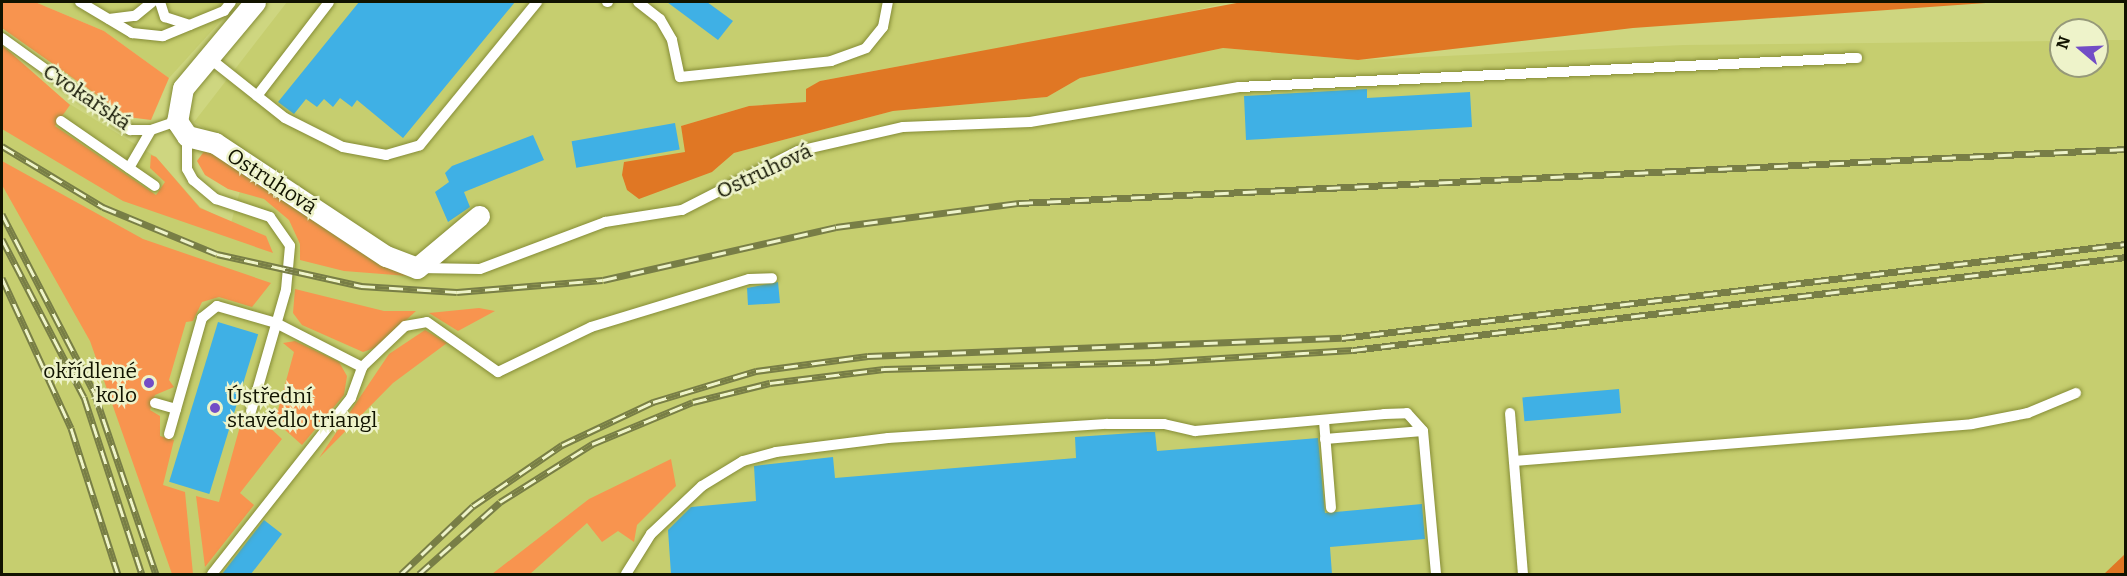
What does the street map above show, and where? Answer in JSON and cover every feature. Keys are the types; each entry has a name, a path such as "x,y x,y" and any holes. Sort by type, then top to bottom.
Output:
{"street":[{"path":"182,128 183,88 255,2"},
{"name":"Ostruhová","path":"182,128 214,143 386,256 417,268"},
{"path":"417,268 479,216"}],"lane":[{"path":"80,2 103,18 142,34 163,36 193,26 231,2"},
{"path":"103,18 128,18 152,2"},
{"path":"160,2 165,17 193,26"},
{"path":"257,96 329,2"},
{"path":"208,57 285,118 343,147 386,155 420,145 537,2"},
{"path":"638,2 660,19 672,40 680,77 831,61 866,48 883,27 888,2"},
{"name":"Cvokařská","path":"2,38 130,130 182,128"},
{"name":"Ostruhová","path":"417,268 480,269 605,222 682,210 798,151 849,137 903,127 1030,122 1120,109 1239,87 1857,58"},
{"path":"61,121 155,186"},
{"name":"Ostruhová","path":"182,128 187,169 193,180 216,199 270,218 285,234 291,261 251,411"},
{"path":"129,168 151,130"},
{"path":"212,574 351,399 362,367 405,326 418,321 438,328 498,372 591,327 749,279 772,278"},
{"path":"169,434 205,313 223,307 276,323 362,367"},
{"path":"1514,461 1972,424 2028,413 2076,393"},
{"path":"155,402 176,408"},
{"path":"626,574 651,534 702,486 743,461 776,452 888,438 1107,424 1164,424 1195,431 1407,413 1423,430 1436,574"},
{"path":"1510,413 1523,574"},
{"path":"1324,421 1331,508"},
{"path":"1326,439 1423,430"}],"shaded area":[{"path":"2,2 35,2 104,31 169,78 151,120 128,117 2,28"},
{"path":"35,2 238,2 169,78 104,31"},
{"path":"287,2 1231,2 925,71 916,63 820,81 807,102 749,106 681,126 686,152 712,172 734,153 893,111 1047,97 1080,78 1223,48 1358,60 1683,45 2049,41 2049,78 2109,78 2109,40 2125,40 2125,574 2,574 2,69 50,92 156,157 200,207 231,223 250,155 194,122"},
{"path":"1242,2 2000,2 1633,28 1358,60 1223,48 1080,78 1047,97 893,111 734,153 712,172 639,199 627,190 622,175 624,162 685,152 681,126 749,106 806,102 806,89 820,81"},
{"path":"2,45 70,105 55,126 156,195 165,182 150,168 151,155 156,157 200,208 266,236 273,253 123,201 2,129"},
{"path":"205,150 213,152 421,277 344,271 300,260 300,244 289,220 264,199 228,189 205,175 197,161"},
{"path":"2,161 143,239 271,283 252,307 219,297 202,302 193,321 186,322 169,380 174,387 155,395 150,410 160,416 160,436 174,440 163,485 185,492 193,574 172,574 90,341 2,185"},
{"path":"295,289 384,311 416,311 377,347 363,352 302,325 293,313"},
{"path":"479,308 495,311 458,331 429,313"},
{"path":"425,330 447,343 393,383 319,458 389,354"},
{"path":"295,341 339,362 347,376 344,395 302,445 275,421 294,352 283,343"},
{"path":"242,419 268,426 282,439 240,493 254,505 205,567 196,496 219,502"},
{"path":"671,459 676,486 637,525 634,542 618,531 602,542 587,523 530,574 492,574 589,499"},
{"path":"2125,554 2125,574 2104,574"}],"building":[{"path":"359,2 515,2 403,138 357,100 352,107 340,98 333,107 324,99 317,107 306,99 294,114 278,102"},
{"path":"667,2 707,2 733,21 718,40"},
{"path":"1367,89 1367,98 1470,92 1472,127 1246,140 1244,96"},
{"path":"675,123 680,150 576,168 572,141"},
{"path":"533,135 544,160 464,192 470,207 448,222 435,192 449,182 445,173 452,166"},
{"path":"778,282 780,303 748,305 747,288"},
{"name":"Ústřední stavědlo triangl","path":"218,322 258,334 209,494 169,482"},
{"path":"1619,389 1621,413 1524,421 1522,397"},
{"path":"1155,432 1157,451 1318,438 1325,513 1422,504 1425,539 1330,547 1332,574 671,574 668,530 691,507 756,501 754,466 833,457 835,478 1076,458 1075,437"},
{"path":"264,520 282,534 251,574 222,574"}],"railway":[{"path":"2,146 103,207 217,254 361,286 457,292 603,280 836,227 1019,203 2126,149"},
{"path":"2,214 94,392 156,574"},
{"path":"2,239 84,397 142,574"},
{"path":"401,574 473,506 562,445 653,402 756,371 868,356 1342,338 2126,244"},
{"path":"419,574 500,502 592,444 693,402 770,383 884,369 1155,362 1353,350 2126,257"},
{"path":"2,278 71,428 118,574"},
{"path":"144,381 155,384"}],"place":[{"name":"okřídlené kolo","path":"149,383"},
{"name":"Ústřední stavědlo triangl","path":"215,408"}]}
